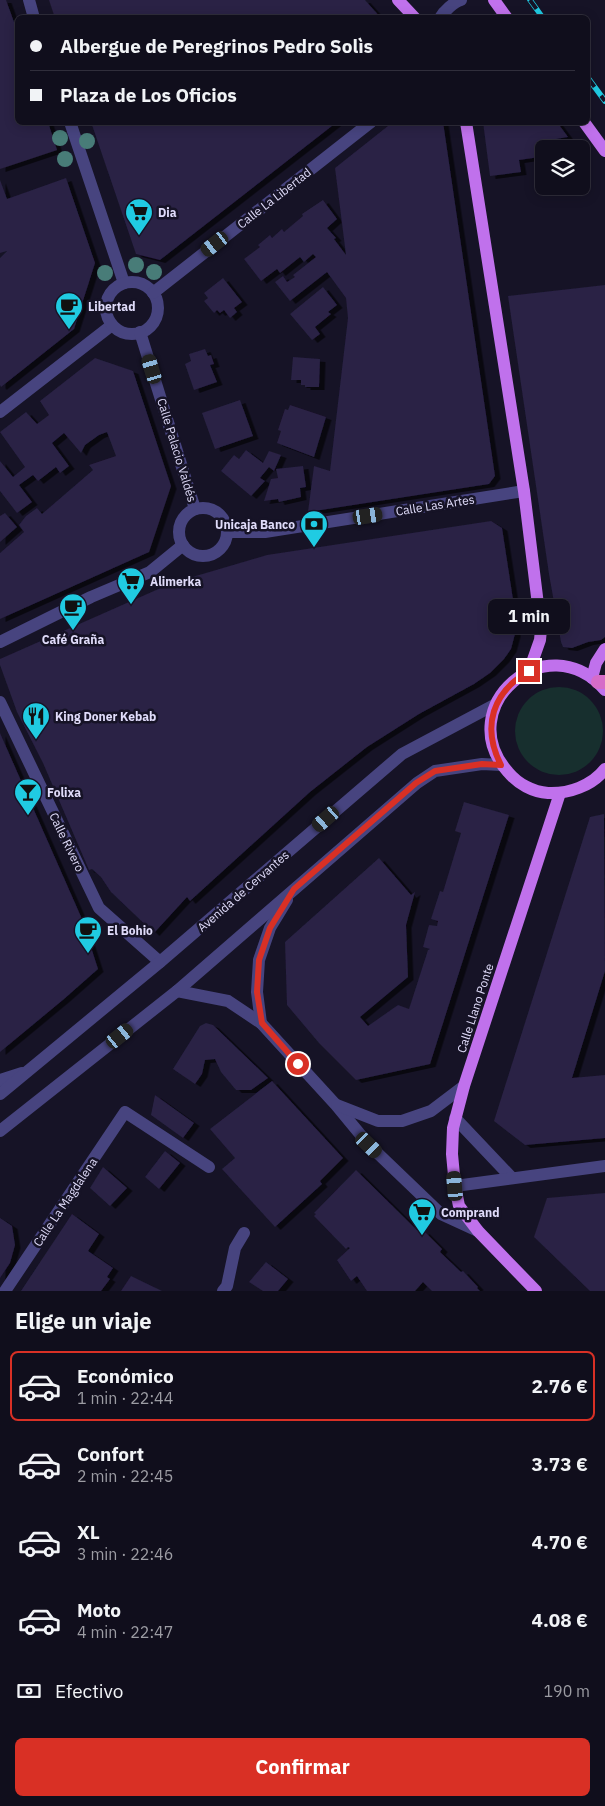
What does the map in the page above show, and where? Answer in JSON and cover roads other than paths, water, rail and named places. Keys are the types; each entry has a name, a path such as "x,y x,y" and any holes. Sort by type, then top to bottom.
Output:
{"main road":[{"path":"398,0 412,15"},
{"path":"494,0 505,15"},
{"path":"466,125 524,491 541,629 540,640 529,671"},
{"path":"586,125 605,151"},
{"path":"600,683 596,662 605,649"},
{"path":"600,683 577,669 560,666 540,667 529,671 516,678 504,691 496,704 491,735 494,752 501,765 513,778 528,788 544,793 560,793 584,786 604,773"},
{"name":"Calle Llano Ponte","path":"536,1291 478,1231 459,1206 452,1154 455,1118 464,1086 560,793"}],"street":[{"path":"29,0 33,15"},
{"path":"442,15 461,0"},
{"path":"71,125 124,283"},
{"name":"Calle La Libertad","path":"153,293 367,125"},
{"path":"137,282 149,288 153,293 158,308 153,323 140,332 133,334 125,333 112,325 106,312 108,297 112,291 124,283 137,282"},
{"path":"0,412 112,325"},
{"name":"Calle Palacio Valdés","path":"140,332 195,509"},
{"name":"Calle Las Artes","path":"227,532 265,532 524,491"},
{"path":"203,508 218,512 226,525 227,532 221,548 214,553 197,555 183,545 179,528 182,520 188,514 195,509 203,508"},
{"path":"0,642 91,597 150,572 183,545"},
{"name":"Calle Rivero","path":"0,702 99,908 160,962"},
{"name":"Avenida de Cervantes","path":"0,1094 160,962 402,754 496,704"},
{"path":"0,1131 177,991 416,783 435,771 482,764 501,765"},
{"path":"262,1023 257,992 259,960 270,928 294,889"},
{"path":"177,991 228,1001 262,1023 336,1105 369,1145 441,1214 478,1231"},
{"path":"0,1080 29,1071"},
{"path":"336,1105 378,1121 402,1121 431,1111 464,1086"},
{"name":"Calle La Magdalena","path":"5,1291 125,1112 209,1167"},
{"path":"455,1118 511,1177"},
{"path":"455,1186 511,1177 605,1166"},
{"path":"223,1291 226,1286 235,1248 244,1233"}],"railway":[{"path":"530,0 541,15"},
{"path":"590,81 605,101"}],"place":[{"name":"Dia","path":"139,236"},
{"name":"Libertad","path":"69,330"},
{"name":"Unicaja Banco","path":"314,548"},
{"name":"Alimerka","path":"131,605"},
{"name":"Café Graña","path":"73,631"},
{"name":"King Doner Kebab","path":"36,740"},
{"name":"Folixa","path":"28,816"},
{"name":"El Bohio","path":"88,954"},
{"name":"Comprand","path":"422,1236"}]}
